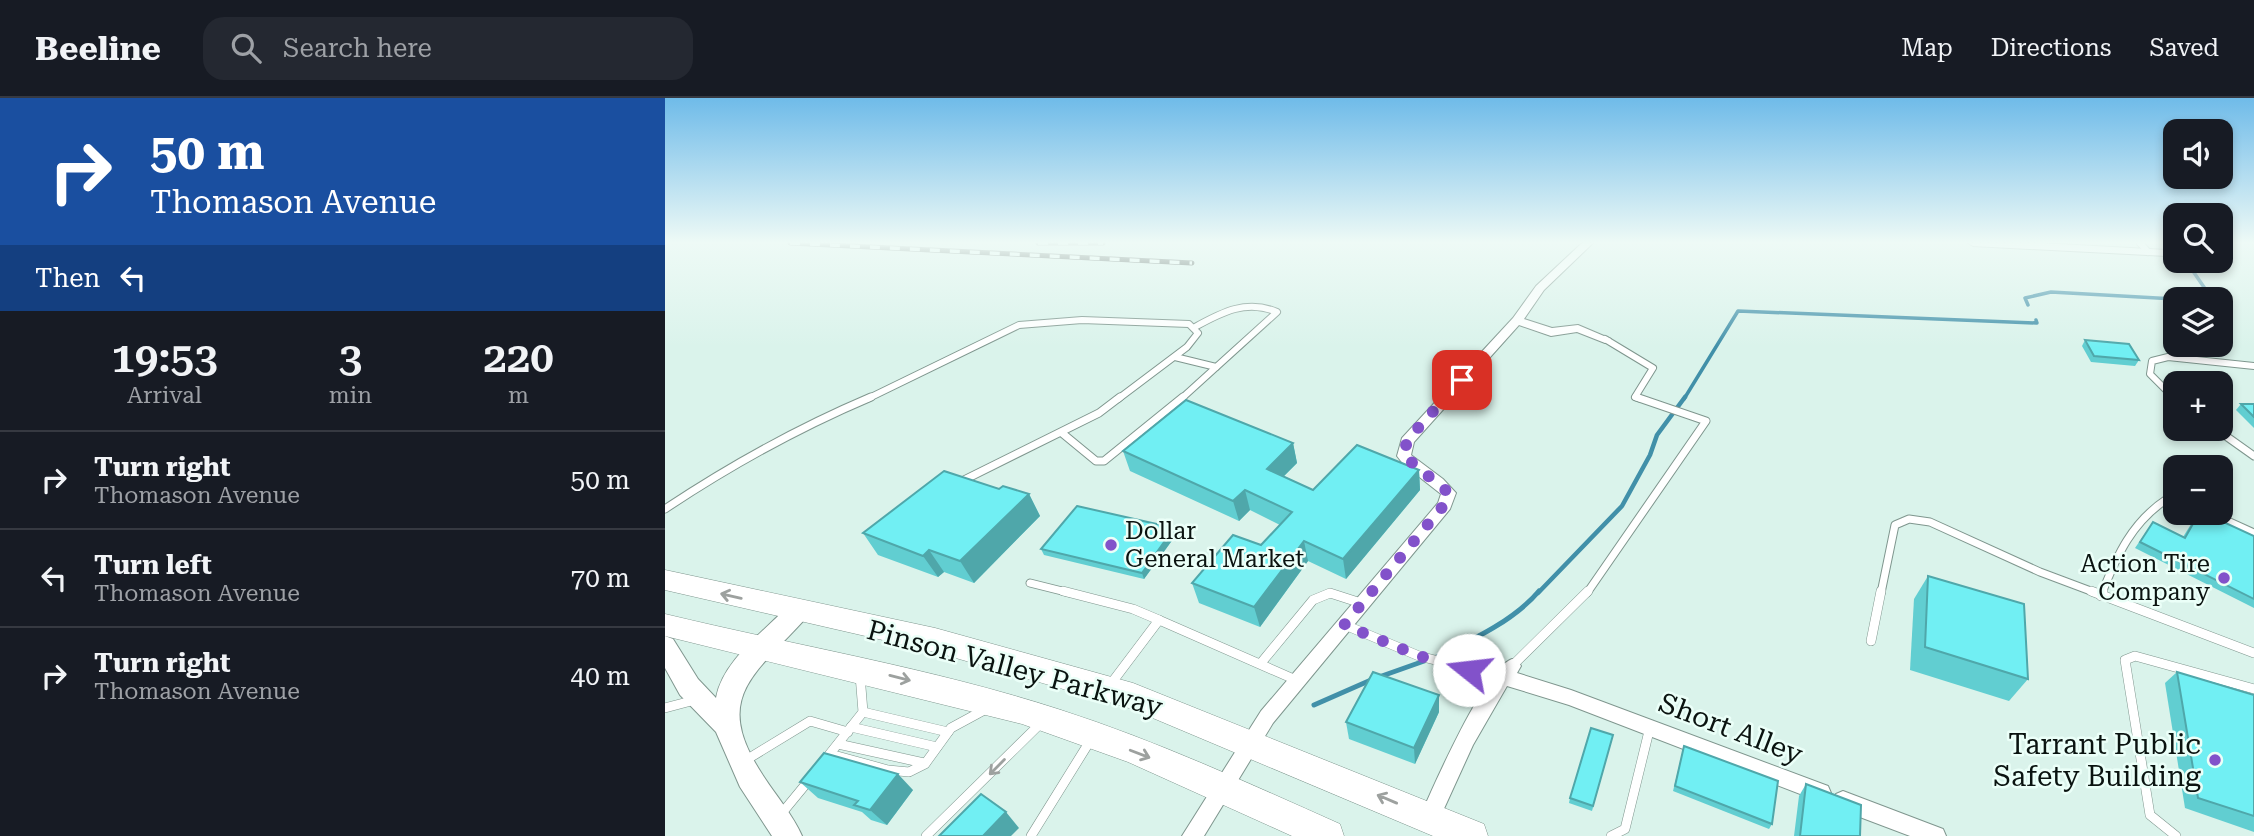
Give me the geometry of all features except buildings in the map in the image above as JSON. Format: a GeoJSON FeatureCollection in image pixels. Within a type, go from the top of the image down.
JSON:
{"type":"FeatureCollection","features":[{"type":"Feature","properties":{"kind":"main road","name":"Pinson Valley Parkway"},"geometry":{"type":"LineString","coordinates":[[665,580],[797,612],[935,640],[1107,688],[1251,742],[1472,836]]}},
{"type":"Feature","properties":{"kind":"main road","name":"Pinson Valley Parkway"},"geometry":{"type":"LineString","coordinates":[[665,625],[761,651],[859,669],[1045,718],[1222,786],[1328,836]]}},
{"type":"Feature","properties":{"kind":"street"},"geometry":{"type":"LineString","coordinates":[[1192,836],[1251,742],[1444,505],[1449,493],[1404,456],[1407,440],[1517,320],[1540,288],[1551,277]]}},
{"type":"Feature","properties":{"kind":"street"},"geometry":{"type":"LineString","coordinates":[[1517,320],[1551,332],[1578,328],[1605,339]]}},
{"type":"Feature","properties":{"kind":"street"},"geometry":{"type":"LineString","coordinates":[[725,724],[726,699],[740,672],[797,612]]}},
{"type":"Feature","properties":{"kind":"street"},"geometry":{"type":"LineString","coordinates":[[665,646],[699,698],[725,724],[742,762],[783,828]]}},
{"type":"Feature","properties":{"kind":"street"},"geometry":{"type":"LineString","coordinates":[[1430,817],[1456,756],[1492,691],[1508,672]]}},
{"type":"Feature","properties":{"kind":"street","name":"Short Alley"},"geometry":{"type":"LineString","coordinates":[[1508,672],[1937,836]]}},
{"type":"Feature","properties":{"kind":"lane"},"geometry":{"type":"LineString","coordinates":[[1062,433],[1096,461],[1104,461],[1119,452],[1277,312],[1267,306],[1238,306],[1195,327]]}},
{"type":"Feature","properties":{"kind":"lane"},"geometry":{"type":"LineString","coordinates":[[665,509],[723,470],[806,425],[893,388],[1019,325],[1038,321],[1115,321],[1189,324],[1195,327],[1198,334],[1175,357],[1099,414],[956,485]]}},
{"type":"Feature","properties":{"kind":"lane"},"geometry":{"type":"LineString","coordinates":[[1344,625],[1419,656],[1508,672],[1586,594],[1706,422],[1635,397],[1653,368],[1605,339]]}},
{"type":"Feature","properties":{"kind":"lane"},"geometry":{"type":"LineString","coordinates":[[1175,357],[1216,367]]}},
{"type":"Feature","properties":{"kind":"lane"},"geometry":{"type":"LineString","coordinates":[[2163,387],[2150,374],[2152,361],[2168,357],[2254,366]]}},
{"type":"Feature","properties":{"kind":"lane"},"geometry":{"type":"LineString","coordinates":[[2233,441],[2254,456]]}},
{"type":"Feature","properties":{"kind":"lane"},"geometry":{"type":"LineString","coordinates":[[2101,596],[2121,547],[2150,509],[2163,501]]}},
{"type":"Feature","properties":{"kind":"lane"},"geometry":{"type":"LineString","coordinates":[[1871,641],[1895,525],[1909,519],[1930,522],[2039,572],[2254,653]]}},
{"type":"Feature","properties":{"kind":"lane"},"geometry":{"type":"LineString","coordinates":[[2233,523],[2254,533]]}},
{"type":"Feature","properties":{"kind":"lane"},"geometry":{"type":"LineString","coordinates":[[1030,583],[1133,609],[1298,681]]}},
{"type":"Feature","properties":{"kind":"lane"},"geometry":{"type":"LineString","coordinates":[[1261,663],[1313,600],[1330,593],[1362,603]]}},
{"type":"Feature","properties":{"kind":"lane"},"geometry":{"type":"LineString","coordinates":[[1107,688],[1159,620]]}},
{"type":"Feature","properties":{"kind":"lane"},"geometry":{"type":"LineString","coordinates":[[2176,836],[2150,815],[2125,660],[2135,656],[2254,690]]}},
{"type":"Feature","properties":{"kind":"lane"},"geometry":{"type":"LineString","coordinates":[[783,828],[830,754],[863,712],[859,669]]}},
{"type":"Feature","properties":{"kind":"lane"},"geometry":{"type":"LineString","coordinates":[[665,708],[699,698]]}},
{"type":"Feature","properties":{"kind":"lane"},"geometry":{"type":"LineString","coordinates":[[830,754],[888,771],[909,772],[925,764],[948,732],[996,704]]}},
{"type":"Feature","properties":{"kind":"lane"},"geometry":{"type":"LineString","coordinates":[[863,712],[948,732]]}},
{"type":"Feature","properties":{"kind":"lane"},"geometry":{"type":"LineString","coordinates":[[926,836],[1045,718]]}},
{"type":"Feature","properties":{"kind":"lane"},"geometry":{"type":"LineString","coordinates":[[742,762],[810,721],[937,747]]}},
{"type":"Feature","properties":{"kind":"lane"},"geometry":{"type":"LineString","coordinates":[[1611,836],[1625,829],[1650,727]]}},
{"type":"Feature","properties":{"kind":"lane"},"geometry":{"type":"LineString","coordinates":[[1031,836],[1094,735]]}},
{"type":"Feature","properties":{"kind":"lane"},"geometry":{"type":"LineString","coordinates":[[838,744],[925,764]]}},
{"type":"Feature","properties":{"kind":"waterway"},"geometry":{"type":"LineString","coordinates":[[2197,277],[2204,287]]}},
{"type":"Feature","properties":{"kind":"waterway"},"geometry":{"type":"LineString","coordinates":[[2028,305],[2025,298],[2051,292],[2163,298]]}},
{"type":"Feature","properties":{"kind":"waterway"},"geometry":{"type":"LineString","coordinates":[[1684,399],[1738,311],[2037,323],[2036,320]]}},
{"type":"Feature","properties":{"kind":"waterway"},"geometry":{"type":"LineString","coordinates":[[1538,593],[1622,506],[1650,455],[1657,435],[1685,397]]}},
{"type":"Feature","properties":{"kind":"waterway"},"geometry":{"type":"LineString","coordinates":[[1435,658],[1504,621],[1539,591]]}},
{"type":"Feature","properties":{"kind":"waterway"},"geometry":{"type":"LineString","coordinates":[[1379,677],[1427,660]]}},
{"type":"Feature","properties":{"kind":"waterway"},"geometry":{"type":"LineString","coordinates":[[1314,705],[1371,680]]}},
{"type":"Feature","properties":{"kind":"place","name":"Dollar General Market"},"geometry":{"type":"Point","coordinates":[1111,545]}},
{"type":"Feature","properties":{"kind":"place","name":"Action Tire Company"},"geometry":{"type":"Point","coordinates":[2224,578]}},
{"type":"Feature","properties":{"kind":"place","name":"Tarrant Public Safety Building"},"geometry":{"type":"Point","coordinates":[2215,760]}},
{"type":"Feature","properties":{"kind":"route"},"geometry":{"type":"LineString","coordinates":[[1462,380],[1407,440],[1404,456],[1411,464],[1440,482],[1449,493],[1444,505],[1344,625],[1419,656],[1469,670]]}}]}
